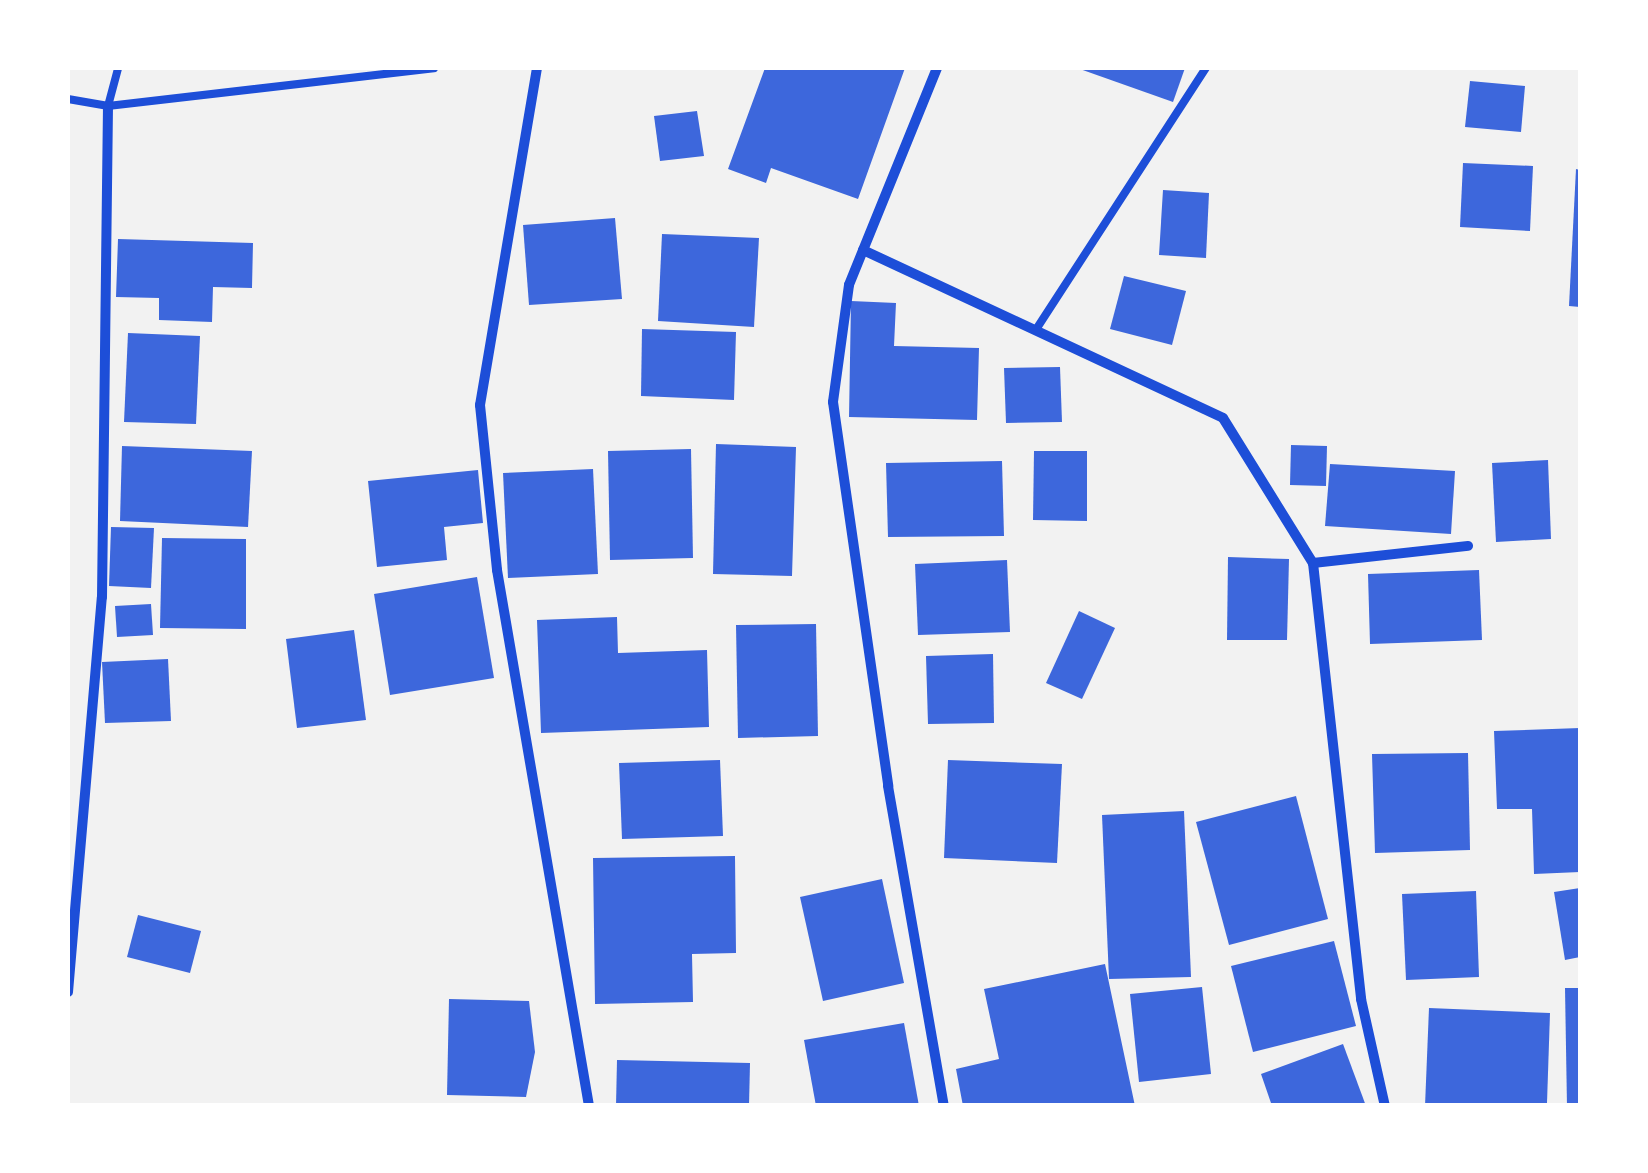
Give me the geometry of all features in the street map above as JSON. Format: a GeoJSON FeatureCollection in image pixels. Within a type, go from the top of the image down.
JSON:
{"type":"FeatureCollection","features":[{"type":"Feature","properties":{"kind":"street"},"geometry":{"type":"LineString","coordinates":[[537,68],[480,405],[497,570],[590,1106]]}},
{"type":"Feature","properties":{"kind":"street"},"geometry":{"type":"LineString","coordinates":[[937,68],[848,285],[833,402],[888,786],[944,1106]]}},
{"type":"Feature","properties":{"kind":"street"},"geometry":{"type":"LineString","coordinates":[[68,992],[102,597],[108,106]]}},
{"type":"Feature","properties":{"kind":"street"},"geometry":{"type":"LineString","coordinates":[[863,250],[1223,418],[1313,563],[1362,999],[1385,1106]]}},
{"type":"Feature","properties":{"kind":"street"},"geometry":{"type":"LineString","coordinates":[[1313,563],[1468,546]]}},
{"type":"Feature","properties":{"kind":"lane"},"geometry":{"type":"LineString","coordinates":[[108,106],[118,68]]}},
{"type":"Feature","properties":{"kind":"lane"},"geometry":{"type":"LineString","coordinates":[[68,99],[108,106],[434,68]]}},
{"type":"Feature","properties":{"kind":"lane"},"geometry":{"type":"LineString","coordinates":[[1036,328],[1206,68]]}},
{"type":"Feature","properties":{"kind":"building"},"geometry":{"type":"Polygon","coordinates":[[[765,68],[905,68],[858,199],[771,168],[766,183],[728,169],[765,68]]]}},
{"type":"Feature","properties":{"kind":"building"},"geometry":{"type":"Polygon","coordinates":[[[1077,68],[1185,68],[1173,102],[1077,68]]]}},
{"type":"Feature","properties":{"kind":"building"},"geometry":{"type":"Polygon","coordinates":[[[1470,81],[1525,86],[1521,132],[1465,127],[1470,81]]]}},
{"type":"Feature","properties":{"kind":"building"},"geometry":{"type":"Polygon","coordinates":[[[697,111],[704,156],[660,161],[654,116],[697,111]]]}},
{"type":"Feature","properties":{"kind":"building"},"geometry":{"type":"Polygon","coordinates":[[[1463,163],[1533,166],[1530,231],[1460,227],[1463,163]]]}},
{"type":"Feature","properties":{"kind":"building"},"geometry":{"type":"Polygon","coordinates":[[[1576,169],[1580,170],[1580,307],[1569,306],[1576,169]]]}},
{"type":"Feature","properties":{"kind":"building"},"geometry":{"type":"Polygon","coordinates":[[[1163,190],[1209,193],[1206,258],[1159,255],[1163,190]]]}},
{"type":"Feature","properties":{"kind":"building"},"geometry":{"type":"Polygon","coordinates":[[[615,218],[622,299],[529,305],[523,225],[615,218]]]}},
{"type":"Feature","properties":{"kind":"building"},"geometry":{"type":"Polygon","coordinates":[[[662,234],[759,238],[754,327],[658,321],[662,234]]]}},
{"type":"Feature","properties":{"kind":"building"},"geometry":{"type":"Polygon","coordinates":[[[118,239],[253,243],[252,288],[213,287],[212,322],[159,320],[159,298],[116,297],[118,239]]]}},
{"type":"Feature","properties":{"kind":"building"},"geometry":{"type":"Polygon","coordinates":[[[1124,276],[1186,291],[1172,345],[1110,329],[1124,276]]]}},
{"type":"Feature","properties":{"kind":"building"},"geometry":{"type":"Polygon","coordinates":[[[851,301],[896,303],[894,346],[979,348],[977,420],[849,417],[851,301]]]}},
{"type":"Feature","properties":{"kind":"building"},"geometry":{"type":"Polygon","coordinates":[[[642,329],[736,332],[734,400],[641,396],[642,329]]]}},
{"type":"Feature","properties":{"kind":"building"},"geometry":{"type":"Polygon","coordinates":[[[128,333],[200,336],[196,424],[124,422],[128,333]]]}},
{"type":"Feature","properties":{"kind":"building"},"geometry":{"type":"Polygon","coordinates":[[[1060,367],[1062,422],[1006,423],[1004,368],[1060,367]]]}},
{"type":"Feature","properties":{"kind":"building"},"geometry":{"type":"Polygon","coordinates":[[[716,444],[796,447],[792,576],[713,574],[716,444]]]}},
{"type":"Feature","properties":{"kind":"building"},"geometry":{"type":"Polygon","coordinates":[[[1291,445],[1327,446],[1326,486],[1290,485],[1291,445]]]}},
{"type":"Feature","properties":{"kind":"building"},"geometry":{"type":"Polygon","coordinates":[[[122,446],[252,451],[248,527],[120,521],[122,446]]]}},
{"type":"Feature","properties":{"kind":"building"},"geometry":{"type":"Polygon","coordinates":[[[691,449],[693,558],[610,560],[608,451],[691,449]]]}},
{"type":"Feature","properties":{"kind":"building"},"geometry":{"type":"Polygon","coordinates":[[[1034,451],[1087,451],[1087,521],[1033,520],[1034,451]]]}},
{"type":"Feature","properties":{"kind":"building"},"geometry":{"type":"Polygon","coordinates":[[[1548,460],[1551,539],[1496,542],[1492,463],[1548,460]]]}},
{"type":"Feature","properties":{"kind":"building"},"geometry":{"type":"Polygon","coordinates":[[[1002,461],[1004,536],[888,537],[886,463],[1002,461]]]}},
{"type":"Feature","properties":{"kind":"building"},"geometry":{"type":"Polygon","coordinates":[[[1330,464],[1455,471],[1451,534],[1325,526],[1330,464]]]}},
{"type":"Feature","properties":{"kind":"building"},"geometry":{"type":"Polygon","coordinates":[[[593,469],[598,574],[508,578],[503,473],[593,469]]]}},
{"type":"Feature","properties":{"kind":"building"},"geometry":{"type":"Polygon","coordinates":[[[478,470],[483,523],[444,527],[447,560],[377,567],[368,481],[478,470]]]}},
{"type":"Feature","properties":{"kind":"building"},"geometry":{"type":"Polygon","coordinates":[[[111,527],[154,528],[151,588],[109,586],[111,527]]]}},
{"type":"Feature","properties":{"kind":"building"},"geometry":{"type":"Polygon","coordinates":[[[162,538],[246,539],[246,629],[160,628],[162,538]]]}},
{"type":"Feature","properties":{"kind":"building"},"geometry":{"type":"Polygon","coordinates":[[[1228,557],[1289,559],[1287,640],[1227,640],[1228,557]]]}},
{"type":"Feature","properties":{"kind":"building"},"geometry":{"type":"Polygon","coordinates":[[[1007,560],[1010,632],[918,635],[915,564],[1007,560]]]}},
{"type":"Feature","properties":{"kind":"building"},"geometry":{"type":"Polygon","coordinates":[[[1479,570],[1482,640],[1370,644],[1368,574],[1479,570]]]}},
{"type":"Feature","properties":{"kind":"building"},"geometry":{"type":"Polygon","coordinates":[[[477,577],[494,678],[390,695],[374,594],[477,577]]]}},
{"type":"Feature","properties":{"kind":"building"},"geometry":{"type":"Polygon","coordinates":[[[151,604],[153,635],[117,637],[115,606],[151,604]]]}},
{"type":"Feature","properties":{"kind":"building"},"geometry":{"type":"Polygon","coordinates":[[[1079,611],[1115,628],[1082,699],[1046,683],[1079,611]]]}},
{"type":"Feature","properties":{"kind":"building"},"geometry":{"type":"Polygon","coordinates":[[[617,617],[618,653],[707,650],[709,727],[541,733],[537,620],[617,617]]]}},
{"type":"Feature","properties":{"kind":"building"},"geometry":{"type":"Polygon","coordinates":[[[816,624],[818,736],[738,738],[736,625],[816,624]]]}},
{"type":"Feature","properties":{"kind":"building"},"geometry":{"type":"Polygon","coordinates":[[[354,630],[366,720],[297,728],[286,639],[354,630]]]}},
{"type":"Feature","properties":{"kind":"building"},"geometry":{"type":"Polygon","coordinates":[[[993,654],[994,723],[928,724],[926,656],[993,654]]]}},
{"type":"Feature","properties":{"kind":"building"},"geometry":{"type":"Polygon","coordinates":[[[168,659],[171,721],[105,723],[102,662],[168,659]]]}},
{"type":"Feature","properties":{"kind":"building"},"geometry":{"type":"Polygon","coordinates":[[[1580,728],[1580,872],[1534,874],[1532,809],[1497,809],[1494,731],[1580,728]]]}},
{"type":"Feature","properties":{"kind":"building"},"geometry":{"type":"Polygon","coordinates":[[[1468,753],[1470,850],[1375,853],[1372,754],[1468,753]]]}},
{"type":"Feature","properties":{"kind":"building"},"geometry":{"type":"Polygon","coordinates":[[[720,760],[723,836],[622,839],[619,763],[720,760]]]}},
{"type":"Feature","properties":{"kind":"building"},"geometry":{"type":"Polygon","coordinates":[[[948,760],[1062,764],[1057,863],[944,858],[948,760]]]}},
{"type":"Feature","properties":{"kind":"building"},"geometry":{"type":"Polygon","coordinates":[[[1296,796],[1328,919],[1229,945],[1196,822],[1296,796]]]}},
{"type":"Feature","properties":{"kind":"building"},"geometry":{"type":"Polygon","coordinates":[[[1184,811],[1191,977],[1109,979],[1102,815],[1184,811]]]}},
{"type":"Feature","properties":{"kind":"building"},"geometry":{"type":"Polygon","coordinates":[[[735,856],[736,953],[692,954],[693,1002],[595,1004],[593,858],[735,856]]]}},
{"type":"Feature","properties":{"kind":"building"},"geometry":{"type":"Polygon","coordinates":[[[882,879],[904,983],[823,1001],[800,897],[882,879]]]}},
{"type":"Feature","properties":{"kind":"building"},"geometry":{"type":"Polygon","coordinates":[[[1580,888],[1580,957],[1565,960],[1554,892],[1580,888]]]}},
{"type":"Feature","properties":{"kind":"building"},"geometry":{"type":"Polygon","coordinates":[[[1476,891],[1479,977],[1406,980],[1402,894],[1476,891]]]}},
{"type":"Feature","properties":{"kind":"building"},"geometry":{"type":"Polygon","coordinates":[[[138,915],[201,931],[190,973],[127,957],[138,915]]]}},
{"type":"Feature","properties":{"kind":"building"},"geometry":{"type":"Polygon","coordinates":[[[1334,941],[1356,1026],[1253,1052],[1231,966],[1334,941]]]}},
{"type":"Feature","properties":{"kind":"building"},"geometry":{"type":"Polygon","coordinates":[[[1105,964],[1135,1106],[963,1106],[956,1069],[999,1059],[984,989],[1105,964]]]}},
{"type":"Feature","properties":{"kind":"building"},"geometry":{"type":"Polygon","coordinates":[[[1202,987],[1211,1074],[1139,1082],[1130,994],[1202,987]]]}},
{"type":"Feature","properties":{"kind":"building"},"geometry":{"type":"Polygon","coordinates":[[[1565,988],[1580,988],[1580,1106],[1567,1106],[1565,988]]]}},
{"type":"Feature","properties":{"kind":"building"},"geometry":{"type":"Polygon","coordinates":[[[449,999],[529,1001],[535,1052],[526,1097],[447,1095],[449,999]]]}},
{"type":"Feature","properties":{"kind":"building"},"geometry":{"type":"Polygon","coordinates":[[[1429,1008],[1550,1013],[1547,1103],[1425,1106],[1429,1008]]]}},
{"type":"Feature","properties":{"kind":"building"},"geometry":{"type":"Polygon","coordinates":[[[904,1023],[919,1106],[816,1106],[804,1040],[904,1023]]]}},
{"type":"Feature","properties":{"kind":"building"},"geometry":{"type":"Polygon","coordinates":[[[1343,1044],[1366,1106],[1272,1106],[1261,1074],[1343,1044]]]}},
{"type":"Feature","properties":{"kind":"building"},"geometry":{"type":"Polygon","coordinates":[[[617,1060],[750,1063],[749,1106],[616,1106],[617,1060]]]}}]}
